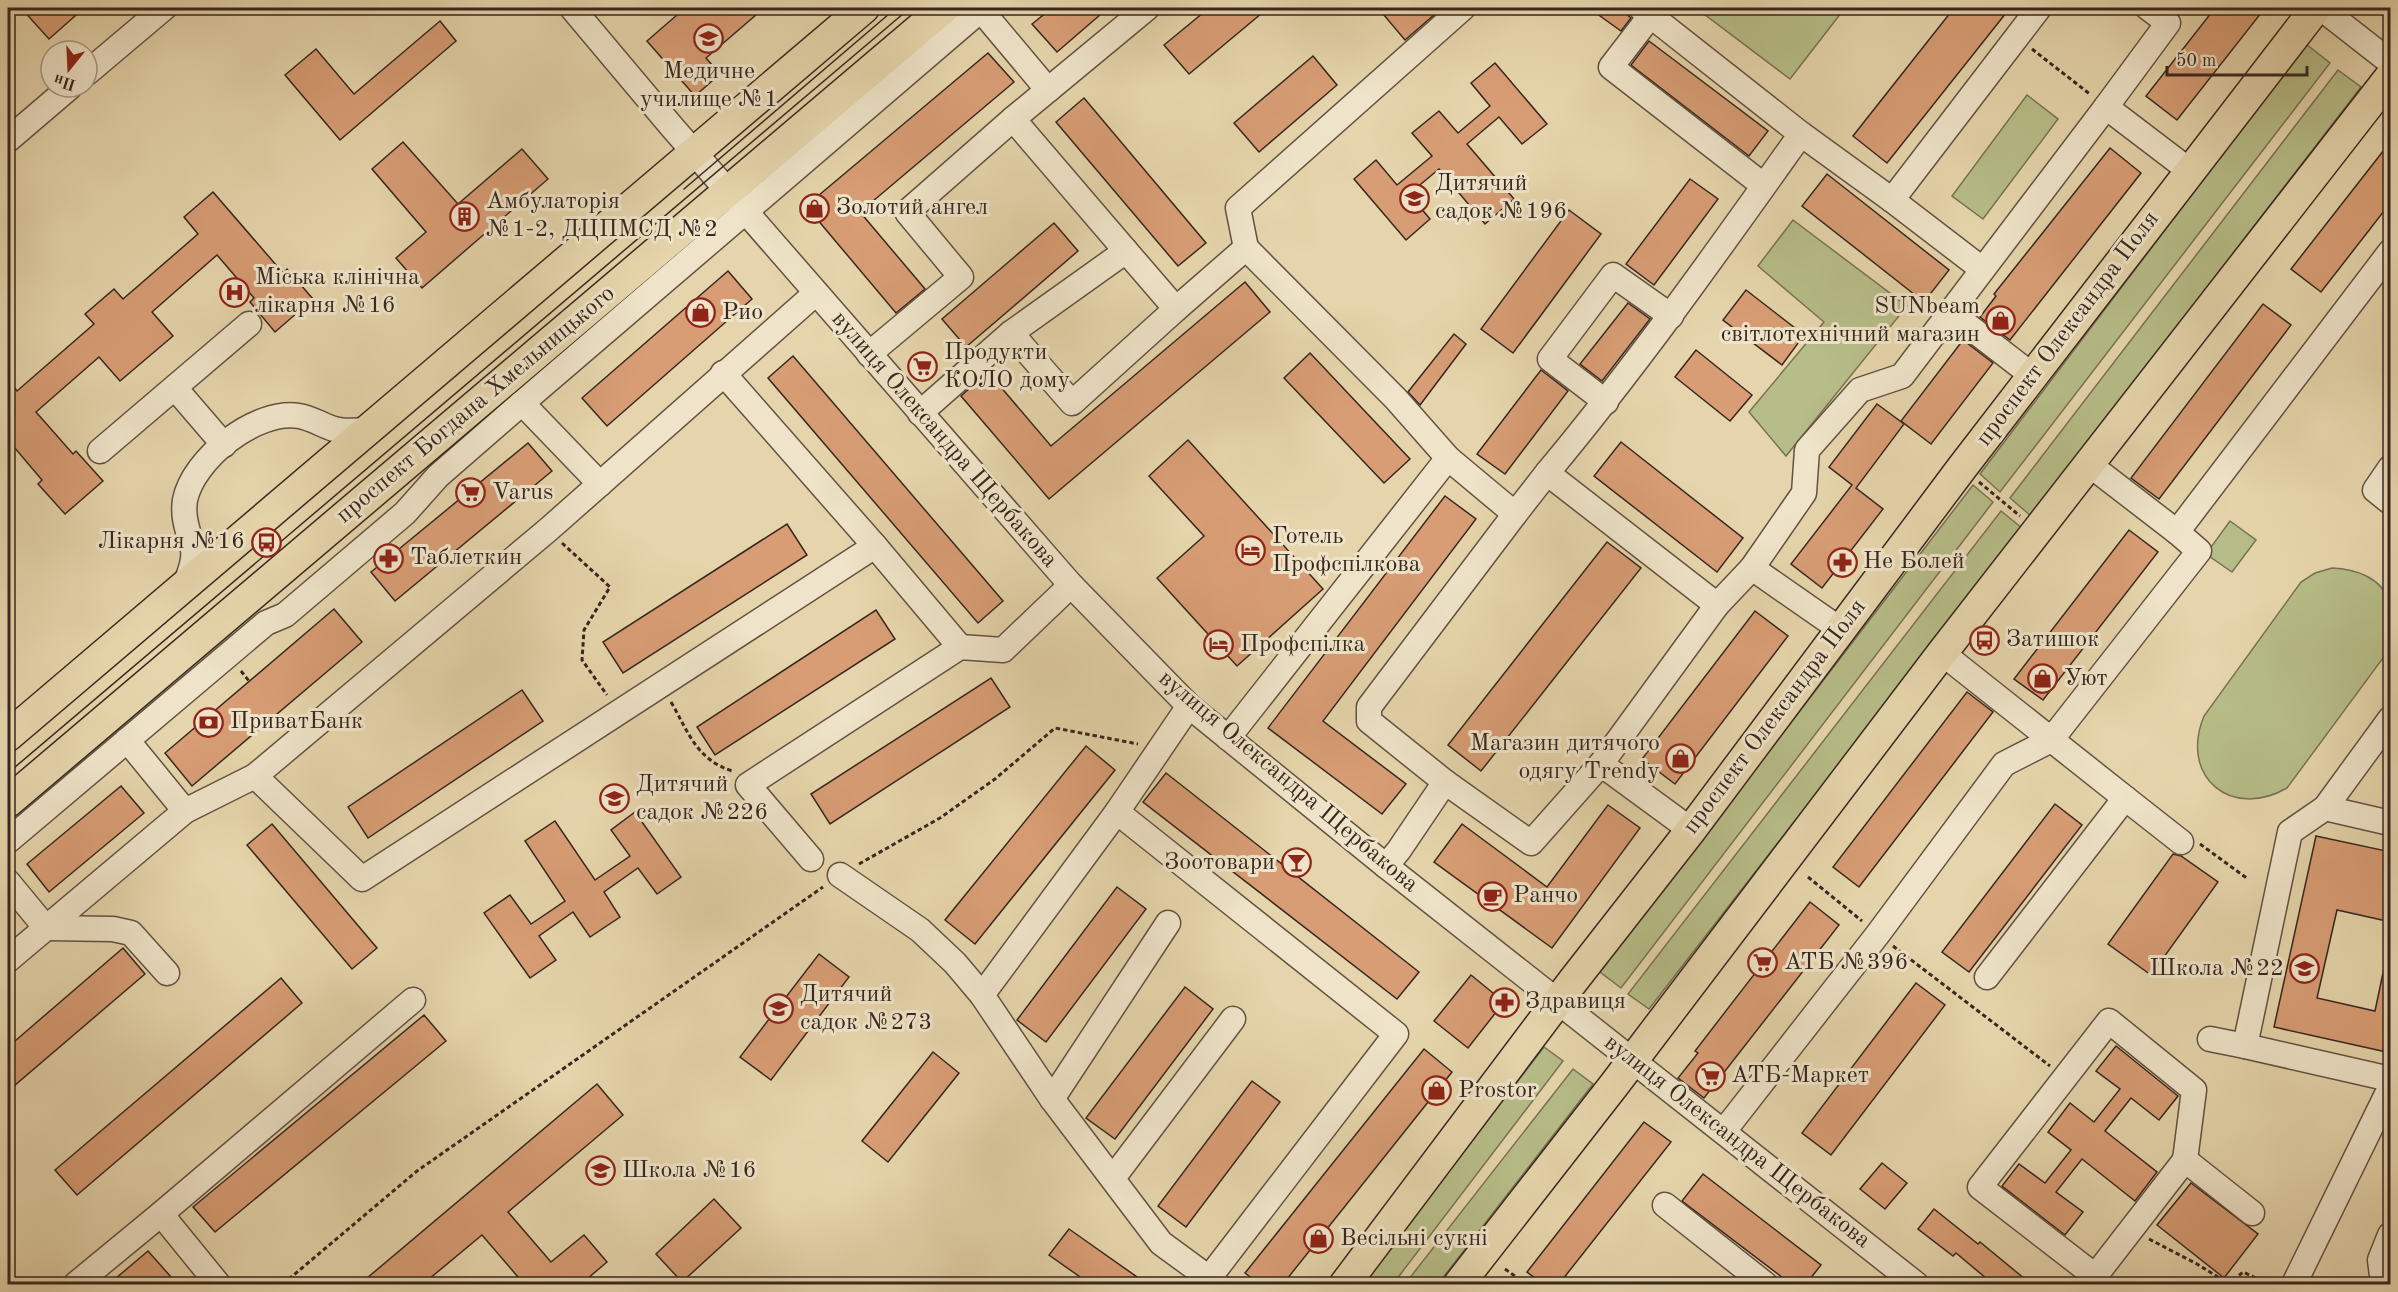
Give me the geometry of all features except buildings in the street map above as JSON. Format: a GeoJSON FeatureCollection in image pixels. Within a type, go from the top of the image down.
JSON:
{"type":"FeatureCollection","features":[{"type":"Feature","properties":{"kind":"main road","name":"проспект Богдана Хмельницького"},"geometry":{"type":"LineString","coordinates":[[8,736],[864,8]]}},
{"type":"Feature","properties":{"kind":"main road","name":"проспект Богдана Хмельницького"},"geometry":{"type":"LineString","coordinates":[[8,802],[737,200],[944,8]]}},
{"type":"Feature","properties":{"kind":"main road","name":"проспект Олександра Поля"},"geometry":{"type":"LineString","coordinates":[[1345,1284],[2033,376],[2316,8]]}},
{"type":"Feature","properties":{"kind":"main road"},"geometry":{"type":"LineString","coordinates":[[1459,1284],[1634,1059],[1942,653],[2091,465],[2391,77]]}},
{"type":"Feature","properties":{"kind":"street"},"geometry":{"type":"LineString","coordinates":[[99,63],[164,8]]}},
{"type":"Feature","properties":{"kind":"street","name":"вулиця Олександра Щербакова"},"geometry":{"type":"LineString","coordinates":[[572,8],[816,293],[1071,585],[1189,706],[1386,866],[1634,1059],[1916,1284]]}},
{"type":"Feature","properties":{"kind":"street"},"geometry":{"type":"LineString","coordinates":[[869,354],[961,277],[907,212],[1013,119],[1147,8]]}},
{"type":"Feature","properties":{"kind":"street"},"geometry":{"type":"LineString","coordinates":[[1463,8],[1238,208],[1246,248],[1396,399],[1448,458],[1515,514]]}},
{"type":"Feature","properties":{"kind":"street"},"geometry":{"type":"LineString","coordinates":[[1892,200],[2039,8]]}},
{"type":"Feature","properties":{"kind":"street"},"geometry":{"type":"LineString","coordinates":[[1801,134],[1671,316],[1606,402],[1515,514],[1369,707],[1369,721],[1445,782],[1531,843],[1601,764],[1717,605],[1752,568],[1804,493],[1807,450],[1860,390],[1902,375],[2106,107],[2168,23],[2148,8]]}},
{"type":"Feature","properties":{"kind":"street"},"geometry":{"type":"LineString","coordinates":[[2321,8],[2391,62]]}},
{"type":"Feature","properties":{"kind":"street"},"geometry":{"type":"LineString","coordinates":[[8,841],[266,623],[285,615],[405,513],[438,477],[522,404],[737,200],[982,9],[1048,90]]}},
{"type":"Feature","properties":{"kind":"street"},"geometry":{"type":"LineString","coordinates":[[1759,182],[1611,67],[1646,11],[1801,134],[1982,269]]}},
{"type":"Feature","properties":{"kind":"street"},"geometry":{"type":"LineString","coordinates":[[8,140],[56,99]]}},
{"type":"Feature","properties":{"kind":"street"},"geometry":{"type":"LineString","coordinates":[[2106,107],[2190,171]]}},
{"type":"Feature","properties":{"kind":"street"},"geometry":{"type":"LineString","coordinates":[[1013,119],[1176,309]]}},
{"type":"Feature","properties":{"kind":"street"},"geometry":{"type":"LineString","coordinates":[[1011,333],[1072,403],[1246,248]]}},
{"type":"Feature","properties":{"kind":"street"},"geometry":{"type":"LineString","coordinates":[[920,413],[1011,333],[1126,251]]}},
{"type":"Feature","properties":{"kind":"street"},"geometry":{"type":"LineString","coordinates":[[2177,532],[2391,252]]}},
{"type":"Feature","properties":{"kind":"street"},"geometry":{"type":"LineString","coordinates":[[1606,402],[1550,359],[1613,275],[1671,316]]}},
{"type":"Feature","properties":{"kind":"street"},"geometry":{"type":"LineString","coordinates":[[8,960],[185,811],[255,776],[549,530],[723,373],[816,293]]}},
{"type":"Feature","properties":{"kind":"street"},"geometry":{"type":"LineString","coordinates":[[1950,312],[2033,376]]}},
{"type":"Feature","properties":{"kind":"street"},"geometry":{"type":"LineString","coordinates":[[100,451],[249,324]]}},
{"type":"Feature","properties":{"kind":"street"},"geometry":{"type":"LineString","coordinates":[[723,373],[960,647]]}},
{"type":"Feature","properties":{"kind":"street"},"geometry":{"type":"LineString","coordinates":[[175,388],[224,445]]}},
{"type":"Feature","properties":{"kind":"street"},"geometry":{"type":"LineString","coordinates":[[522,404],[600,484]]}},
{"type":"Feature","properties":{"kind":"street"},"geometry":{"type":"LineString","coordinates":[[185,585],[192,568],[193,551],[183,516],[189,485],[205,462],[224,445],[266,418],[300,416],[336,430],[366,430]]}},
{"type":"Feature","properties":{"kind":"street"},"geometry":{"type":"LineString","coordinates":[[1228,738],[1448,458]]}},
{"type":"Feature","properties":{"kind":"street"},"geometry":{"type":"LineString","coordinates":[[1724,1131],[1878,934],[2004,764],[2051,740],[2199,551],[2091,465]]}},
{"type":"Feature","properties":{"kind":"street"},"geometry":{"type":"LineString","coordinates":[[2391,468],[2375,490],[2391,502]]}},
{"type":"Feature","properties":{"kind":"street"},"geometry":{"type":"LineString","coordinates":[[1547,473],[1717,605]]}},
{"type":"Feature","properties":{"kind":"street"},"geometry":{"type":"LineString","coordinates":[[255,776],[362,879],[875,546]]}},
{"type":"Feature","properties":{"kind":"street"},"geometry":{"type":"LineString","coordinates":[[1752,568],[1841,630]]}},
{"type":"Feature","properties":{"kind":"street"},"geometry":{"type":"LineString","coordinates":[[811,859],[748,785],[960,647],[1003,651],[1071,585]]}},
{"type":"Feature","properties":{"kind":"street"},"geometry":{"type":"LineString","coordinates":[[1942,653],[2181,842]]}},
{"type":"Feature","properties":{"kind":"street"},"geometry":{"type":"LineString","coordinates":[[982,995],[1117,812],[1189,706]]}},
{"type":"Feature","properties":{"kind":"street"},"geometry":{"type":"LineString","coordinates":[[2245,1046],[2290,832],[2325,808],[2391,719]]}},
{"type":"Feature","properties":{"kind":"street"},"geometry":{"type":"LineString","coordinates":[[127,740],[185,811]]}},
{"type":"Feature","properties":{"kind":"street"},"geometry":{"type":"LineString","coordinates":[[1601,764],[1691,830]]}},
{"type":"Feature","properties":{"kind":"street"},"geometry":{"type":"LineString","coordinates":[[1386,866],[1445,782]]}},
{"type":"Feature","properties":{"kind":"street"},"geometry":{"type":"LineString","coordinates":[[1987,977],[2125,798]]}},
{"type":"Feature","properties":{"kind":"street"},"geometry":{"type":"LineString","coordinates":[[2325,808],[2391,823]]}},
{"type":"Feature","properties":{"kind":"street"},"geometry":{"type":"LineString","coordinates":[[840,875],[920,930],[955,963],[982,995],[1052,1099],[1161,1243],[1213,1281],[1396,1034],[1117,812]]}},
{"type":"Feature","properties":{"kind":"street"},"geometry":{"type":"LineString","coordinates":[[8,882],[46,928],[113,929],[131,933],[167,973]]}},
{"type":"Feature","properties":{"kind":"street"},"geometry":{"type":"LineString","coordinates":[[1052,1099],[1168,923]]}},
{"type":"Feature","properties":{"kind":"street"},"geometry":{"type":"LineString","coordinates":[[76,1284],[161,1215],[413,1000]]}},
{"type":"Feature","properties":{"kind":"street"},"geometry":{"type":"LineString","coordinates":[[1113,1178],[1233,1019]]}},
{"type":"Feature","properties":{"kind":"street"},"geometry":{"type":"LineString","coordinates":[[2109,1021],[2194,1090],[2185,1160],[2092,1280],[1980,1187],[2065,1078],[2109,1021]]}},
{"type":"Feature","properties":{"kind":"street"},"geometry":{"type":"LineString","coordinates":[[2210,1040],[2391,1079]]}},
{"type":"Feature","properties":{"kind":"street"},"geometry":{"type":"LineString","coordinates":[[2294,1284],[2391,1088]]}},
{"type":"Feature","properties":{"kind":"street"},"geometry":{"type":"LineString","coordinates":[[2185,1160],[2252,1213]]}},
{"type":"Feature","properties":{"kind":"street"},"geometry":{"type":"LineString","coordinates":[[1665,1205],[1766,1284]]}},
{"type":"Feature","properties":{"kind":"street"},"geometry":{"type":"LineString","coordinates":[[161,1215],[218,1284]]}},
{"type":"Feature","properties":{"kind":"street"},"geometry":{"type":"LineString","coordinates":[[2383,1284],[2380,1260],[2391,1235]]}},
{"type":"Feature","properties":{"kind":"path"},"geometry":{"type":"LineString","coordinates":[[2017,37],[2106,107]]}},
{"type":"Feature","properties":{"kind":"path"},"geometry":{"type":"LineString","coordinates":[[1975,479],[2027,522]]}},
{"type":"Feature","properties":{"kind":"path"},"geometry":{"type":"LineString","coordinates":[[549,530],[610,587],[584,630],[582,660],[619,711]]}},
{"type":"Feature","properties":{"kind":"path"},"geometry":{"type":"LineString","coordinates":[[661,684],[702,755],[717,766],[739,773],[748,785]]}},
{"type":"Feature","properties":{"kind":"path"},"geometry":{"type":"LineString","coordinates":[[283,1284],[417,1171],[840,875],[940,818],[995,779],[1055,728],[1160,749]]}},
{"type":"Feature","properties":{"kind":"path"},"geometry":{"type":"LineString","coordinates":[[1808,877],[2065,1078]]}},
{"type":"Feature","properties":{"kind":"path"},"geometry":{"type":"LineString","coordinates":[[2131,1230],[2197,1264],[2229,1284],[2243,1272],[2268,1284]]}},
{"type":"Feature","properties":{"kind":"path"},"geometry":{"type":"LineString","coordinates":[[1505,1269],[1526,1284]]}},
{"type":"Feature","properties":{"kind":"green space"},"geometry":{"type":"Polygon","coordinates":[[[1696,8],[1845,8],[1790,79],[1696,8]]]}},
{"type":"Feature","properties":{"kind":"green space"},"geometry":{"type":"Polygon","coordinates":[[[2306,44],[2330,63],[2000,492],[1980,474],[2306,44]]]}},
{"type":"Feature","properties":{"kind":"green space"},"geometry":{"type":"Polygon","coordinates":[[[2338,70],[2361,87],[2031,516],[2010,498],[2338,70]]]}},
{"type":"Feature","properties":{"kind":"green space"},"geometry":{"type":"Polygon","coordinates":[[[2027,95],[2058,119],[1983,219],[1952,196],[2027,95]]]}},
{"type":"Feature","properties":{"kind":"green space"},"geometry":{"type":"Polygon","coordinates":[[[1793,220],[1907,306],[1786,456],[1749,412],[1824,322],[1758,266],[1793,220]]]}},
{"type":"Feature","properties":{"kind":"green space"},"geometry":{"type":"Polygon","coordinates":[[[1973,485],[1993,502],[1621,988],[1600,972],[1973,485]]]}},
{"type":"Feature","properties":{"kind":"green space"},"geometry":{"type":"Polygon","coordinates":[[[2001,511],[2022,528],[1649,1009],[1628,994],[2001,511]]]}},
{"type":"Feature","properties":{"kind":"green space"},"geometry":{"type":"Polygon","coordinates":[[[2230,521],[2256,540],[2232,572],[2206,554],[2230,521]]]}},
{"type":"Feature","properties":{"kind":"green space"},"geometry":{"type":"Polygon","coordinates":[[[2332,568],[2350,570],[2366,576],[2386,593],[2391,609],[2386,654],[2287,788],[2266,797],[2247,799],[2230,795],[2215,787],[2205,774],[2199,757],[2198,738],[2204,716],[2301,582],[2315,573],[2332,568]]]}},
{"type":"Feature","properties":{"kind":"green space"},"geometry":{"type":"Polygon","coordinates":[[[1544,1047],[1563,1061],[1393,1284],[1361,1284],[1544,1047]]]}},
{"type":"Feature","properties":{"kind":"green space"},"geometry":{"type":"Polygon","coordinates":[[[1573,1069],[1593,1084],[1438,1284],[1405,1284],[1573,1069]]]}},
{"type":"Feature","properties":{"kind":"tram line"},"geometry":{"type":"LineString","coordinates":[[684,189],[896,8]]}},
{"type":"Feature","properties":{"kind":"tram line"},"geometry":{"type":"LineString","coordinates":[[8,773],[910,8]]}},
{"type":"Feature","properties":{"kind":"place","name":"Медичне училище №1"},"geometry":{"type":"Point","coordinates":[709,39]}},
{"type":"Feature","properties":{"kind":"place","name":"Дитячий садок №196"},"geometry":{"type":"Point","coordinates":[1414,198]}},
{"type":"Feature","properties":{"kind":"place","name":"Золотий ангел"},"geometry":{"type":"Point","coordinates":[815,208]}},
{"type":"Feature","properties":{"kind":"place","name":"Амбулаторія №1-2, ДЦПМСД №2"},"geometry":{"type":"Point","coordinates":[465,216]}},
{"type":"Feature","properties":{"kind":"place","name":"Міська клінічна лікарня №16"},"geometry":{"type":"Point","coordinates":[234,292]}},
{"type":"Feature","properties":{"kind":"place","name":"Рио"},"geometry":{"type":"Point","coordinates":[701,313]}},
{"type":"Feature","properties":{"kind":"place","name":"SUNbeam світлотехнічний магазин"},"geometry":{"type":"Point","coordinates":[2001,321]}},
{"type":"Feature","properties":{"kind":"place","name":"Продукти КОЛО дому"},"geometry":{"type":"Point","coordinates":[923,367]}},
{"type":"Feature","properties":{"kind":"place","name":"Varus"},"geometry":{"type":"Point","coordinates":[471,493]}},
{"type":"Feature","properties":{"kind":"place","name":"Лікарня №16"},"geometry":{"type":"Point","coordinates":[266,542]}},
{"type":"Feature","properties":{"kind":"place","name":"Готель Профспілкова"},"geometry":{"type":"Point","coordinates":[1251,551]}},
{"type":"Feature","properties":{"kind":"place","name":"Таблеткин"},"geometry":{"type":"Point","coordinates":[389,558]}},
{"type":"Feature","properties":{"kind":"place","name":"Не Болей"},"geometry":{"type":"Point","coordinates":[1842,562]}},
{"type":"Feature","properties":{"kind":"place","name":"Затишок"},"geometry":{"type":"Point","coordinates":[1985,640]}},
{"type":"Feature","properties":{"kind":"place","name":"Профспілка"},"geometry":{"type":"Point","coordinates":[1219,645]}},
{"type":"Feature","properties":{"kind":"place","name":"Уют"},"geometry":{"type":"Point","coordinates":[2043,679]}},
{"type":"Feature","properties":{"kind":"place","name":"ПриватБанк"},"geometry":{"type":"Point","coordinates":[209,722]}},
{"type":"Feature","properties":{"kind":"place","name":"Магазин дитячого одягу Trendy"},"geometry":{"type":"Point","coordinates":[1681,758]}},
{"type":"Feature","properties":{"kind":"place","name":"Дитячий садок №226"},"geometry":{"type":"Point","coordinates":[615,799]}},
{"type":"Feature","properties":{"kind":"place","name":"Зоотовари"},"geometry":{"type":"Point","coordinates":[1296,863]}},
{"type":"Feature","properties":{"kind":"place","name":"Ранчо"},"geometry":{"type":"Point","coordinates":[1492,896]}},
{"type":"Feature","properties":{"kind":"place","name":"АТБ №396"},"geometry":{"type":"Point","coordinates":[1763,963]}},
{"type":"Feature","properties":{"kind":"place","name":"Школа №22"},"geometry":{"type":"Point","coordinates":[2305,969]}},
{"type":"Feature","properties":{"kind":"place","name":"Здравиця"},"geometry":{"type":"Point","coordinates":[1504,1002]}},
{"type":"Feature","properties":{"kind":"place","name":"Дитячий садок №273"},"geometry":{"type":"Point","coordinates":[779,1009]}},
{"type":"Feature","properties":{"kind":"place","name":"АТБ-Маркет"},"geometry":{"type":"Point","coordinates":[1710,1076]}},
{"type":"Feature","properties":{"kind":"place","name":"Prostor"},"geometry":{"type":"Point","coordinates":[1437,1091]}},
{"type":"Feature","properties":{"kind":"place","name":"Школа №16"},"geometry":{"type":"Point","coordinates":[601,1171]}},
{"type":"Feature","properties":{"kind":"place","name":"Весільні сукні"},"geometry":{"type":"Point","coordinates":[1319,1239]}}]}
